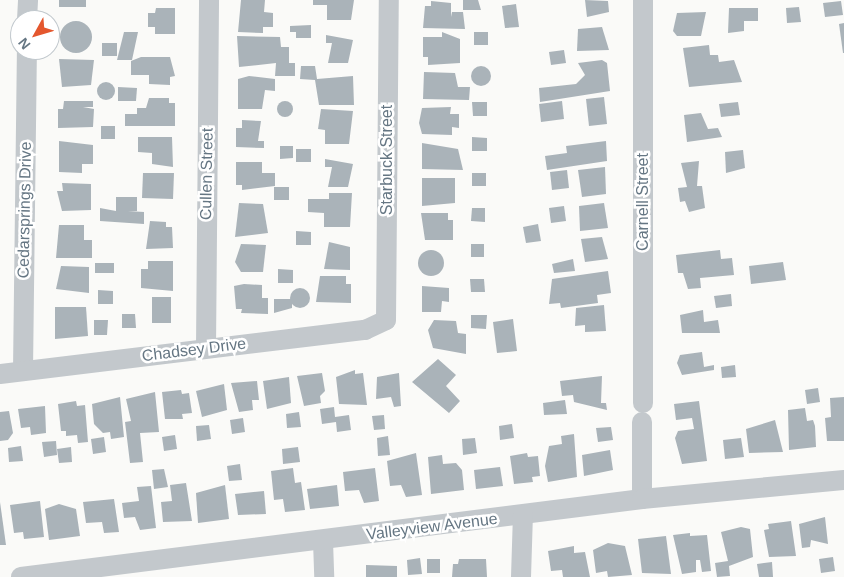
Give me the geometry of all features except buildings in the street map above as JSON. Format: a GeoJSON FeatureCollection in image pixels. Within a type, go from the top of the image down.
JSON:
{"type":"FeatureCollection","features":[{"type":"Feature","properties":{"kind":"street","name":"Cullen Street"},"geometry":{"type":"LineString","coordinates":[[206,348],[209,0]]}},
{"type":"Feature","properties":{"kind":"street","name":"Starbuck Street"},"geometry":{"type":"LineString","coordinates":[[386,320],[388,0]]}},
{"type":"Feature","properties":{"kind":"street","name":"Carnell Street"},"geometry":{"type":"LineString","coordinates":[[642,499],[644,0]]}},
{"type":"Feature","properties":{"kind":"street","name":"Cedarsprings Drive"},"geometry":{"type":"LineString","coordinates":[[23,371],[27,60]]}},
{"type":"Feature","properties":{"kind":"street","name":"Chadsey Drive"},"geometry":{"type":"LineString","coordinates":[[0,374],[365,330],[386,320]]}},
{"type":"Feature","properties":{"kind":"street","name":"Valleyview Avenue"},"geometry":{"type":"LineString","coordinates":[[21,577],[323,541],[642,499],[844,480]]}},
{"type":"Feature","properties":{"kind":"street"},"geometry":{"type":"LineString","coordinates":[[521,577],[523,515]]}},
{"type":"Feature","properties":{"kind":"street"},"geometry":{"type":"LineString","coordinates":[[323,541],[324,577]]}}]}
